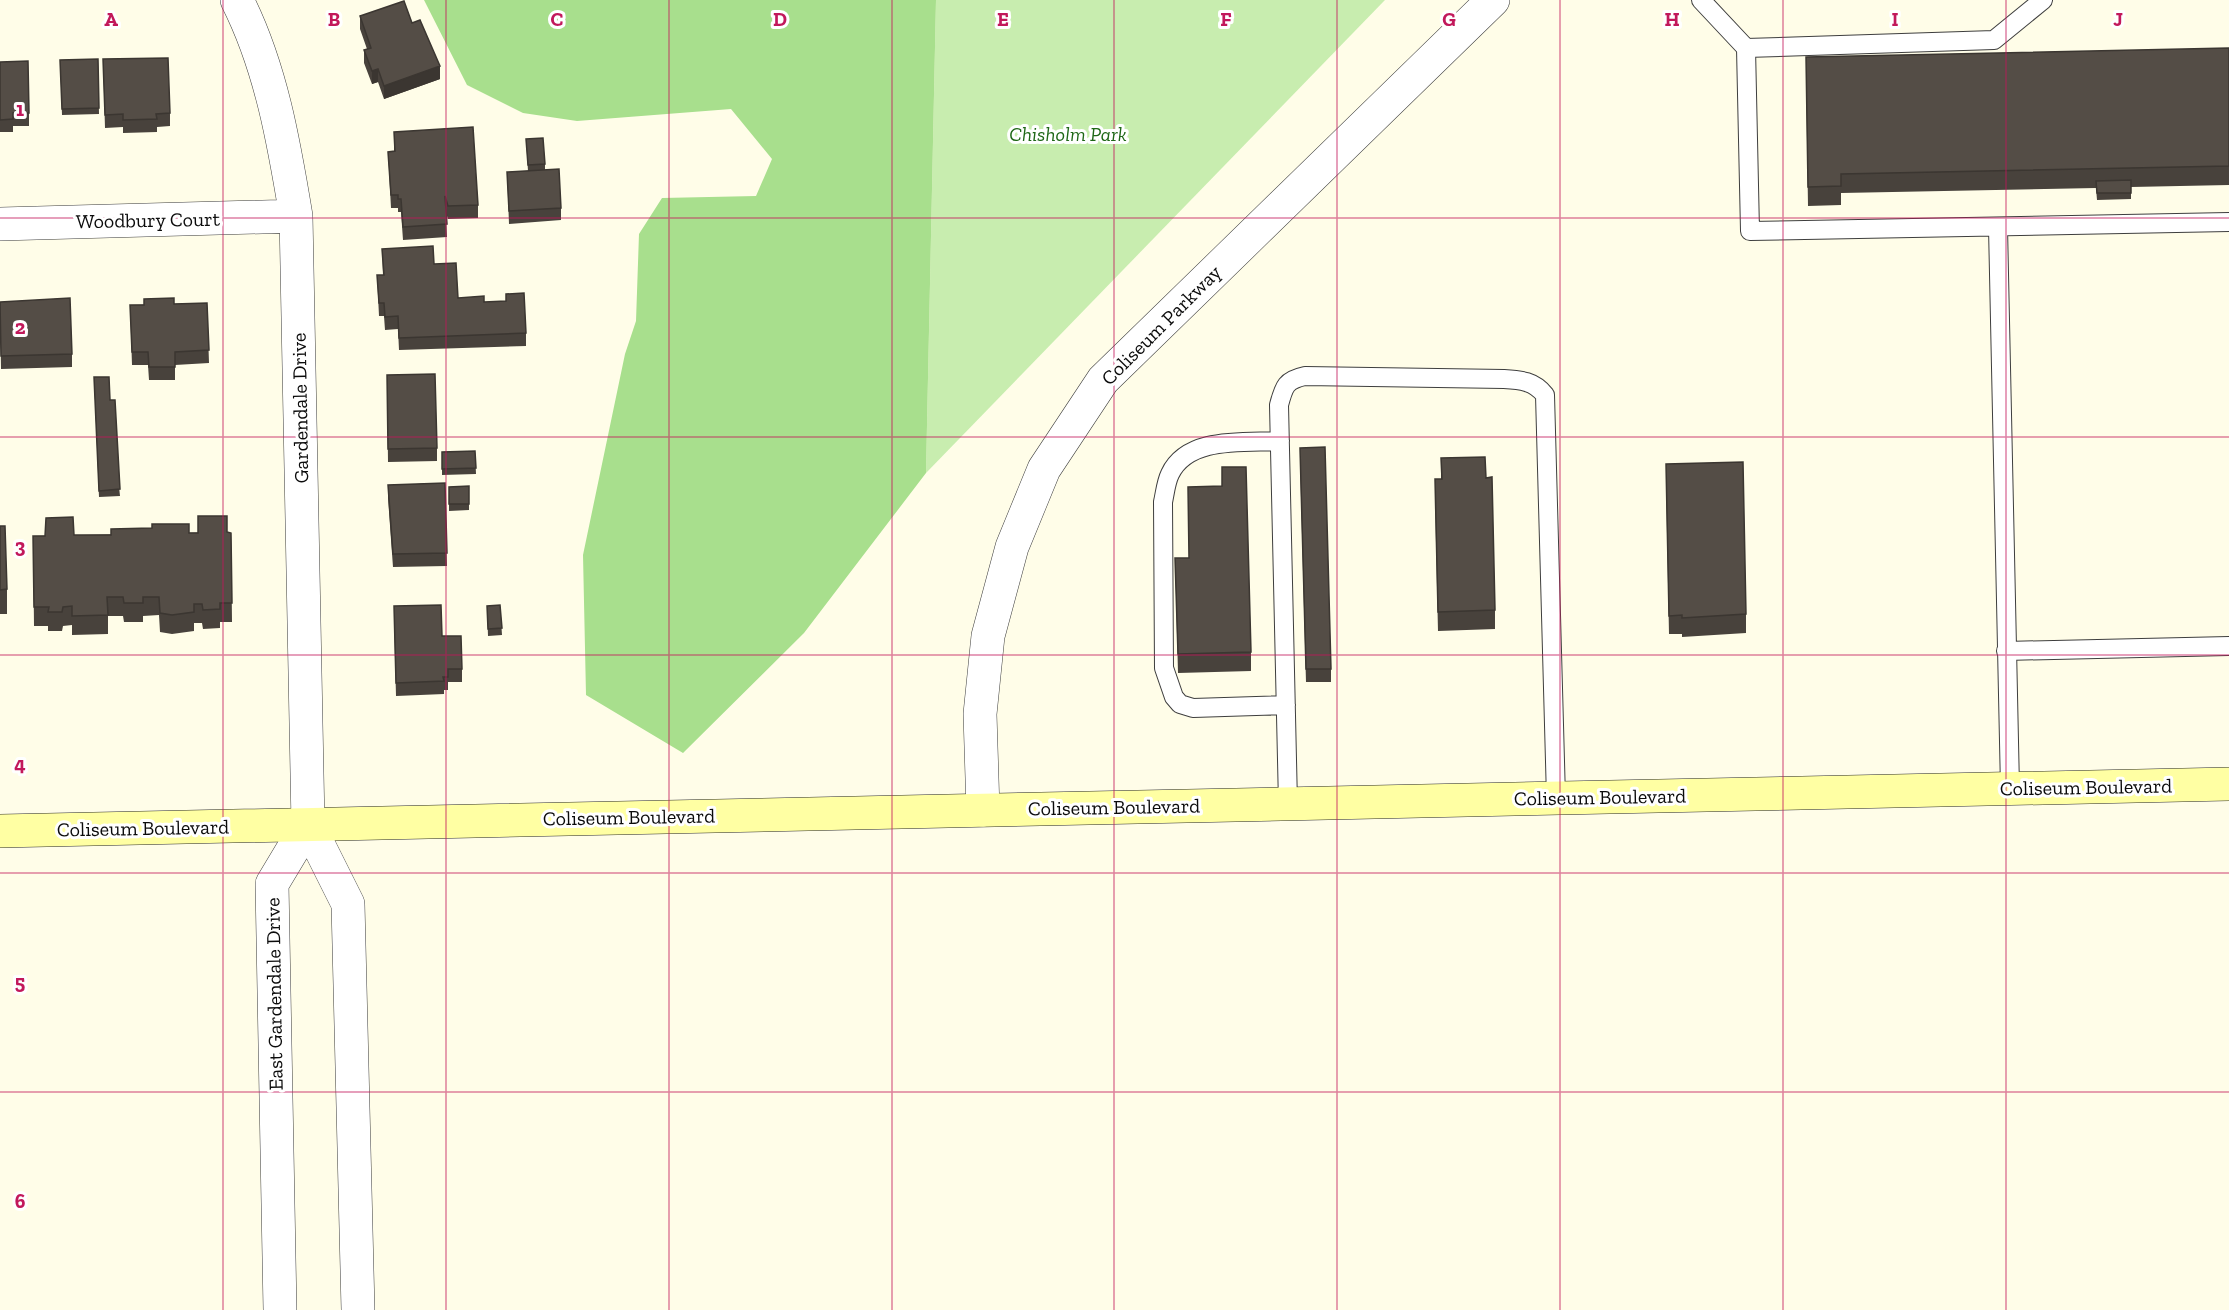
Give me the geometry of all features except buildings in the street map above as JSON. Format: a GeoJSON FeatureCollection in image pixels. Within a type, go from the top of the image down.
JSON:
{"type":"FeatureCollection","features":[{"type":"Feature","properties":{"kind":"main road","name":"Coliseum Boulevard"},"geometry":{"type":"LineString","coordinates":[[0,831],[2229,784]]}},
{"type":"Feature","properties":{"kind":"street","name":"Gardendale Drive"},"geometry":{"type":"LineString","coordinates":[[237,0],[266,72],[285,147],[296,216],[308,824]]}},
{"type":"Feature","properties":{"kind":"street","name":"Coliseum Parkway"},"geometry":{"type":"LineString","coordinates":[[983,810],[980,714],[988,636],[1012,547],[1044,468],[1103,380],[1493,0]]}},
{"type":"Feature","properties":{"kind":"street","name":"Woodbury Court"},"geometry":{"type":"LineString","coordinates":[[0,224],[296,216]]}},
{"type":"Feature","properties":{"kind":"street","name":"East Gardendale Drive"},"geometry":{"type":"LineString","coordinates":[[280,1310],[272,884],[308,824]]}},
{"type":"Feature","properties":{"kind":"street"},"geometry":{"type":"LineString","coordinates":[[308,824],[348,904],[358,1310]]}},
{"type":"Feature","properties":{"kind":"lane"},"geometry":{"type":"LineString","coordinates":[[1701,0],[1746,48],[1750,231],[2229,222]]}},
{"type":"Feature","properties":{"kind":"lane"},"geometry":{"type":"LineString","coordinates":[[1746,48],[1994,40],[2043,0]]}},
{"type":"Feature","properties":{"kind":"lane"},"geometry":{"type":"LineString","coordinates":[[1998,227],[2010,788]]}},
{"type":"Feature","properties":{"kind":"lane"},"geometry":{"type":"LineString","coordinates":[[1288,804],[1279,405],[1284,385],[1291,379],[1305,376],[1504,379],[1537,385],[1545,396],[1548,432],[1556,798]]}},
{"type":"Feature","properties":{"kind":"lane"},"geometry":{"type":"LineString","coordinates":[[1280,441],[1201,447],[1175,465],[1168,476],[1163,502],[1164,668],[1168,685],[1180,704],[1193,708],[1286,705]]}},
{"type":"Feature","properties":{"kind":"lane"},"geometry":{"type":"LineString","coordinates":[[2006,651],[2229,646]]}},
{"type":"Feature","properties":{"kind":"green space"},"geometry":{"type":"Polygon","coordinates":[[[424,0],[936,0],[926,473],[804,633],[683,753],[586,695],[583,555],[625,354],[636,321],[639,234],[662,198],[756,196],[772,159],[731,109],[577,121],[523,113],[467,85],[424,0]]]}},
{"type":"Feature","properties":{"kind":"green space","name":"Chisholm Park"},"geometry":{"type":"Polygon","coordinates":[[[936,0],[1385,0],[926,473],[936,0]]]}}]}
